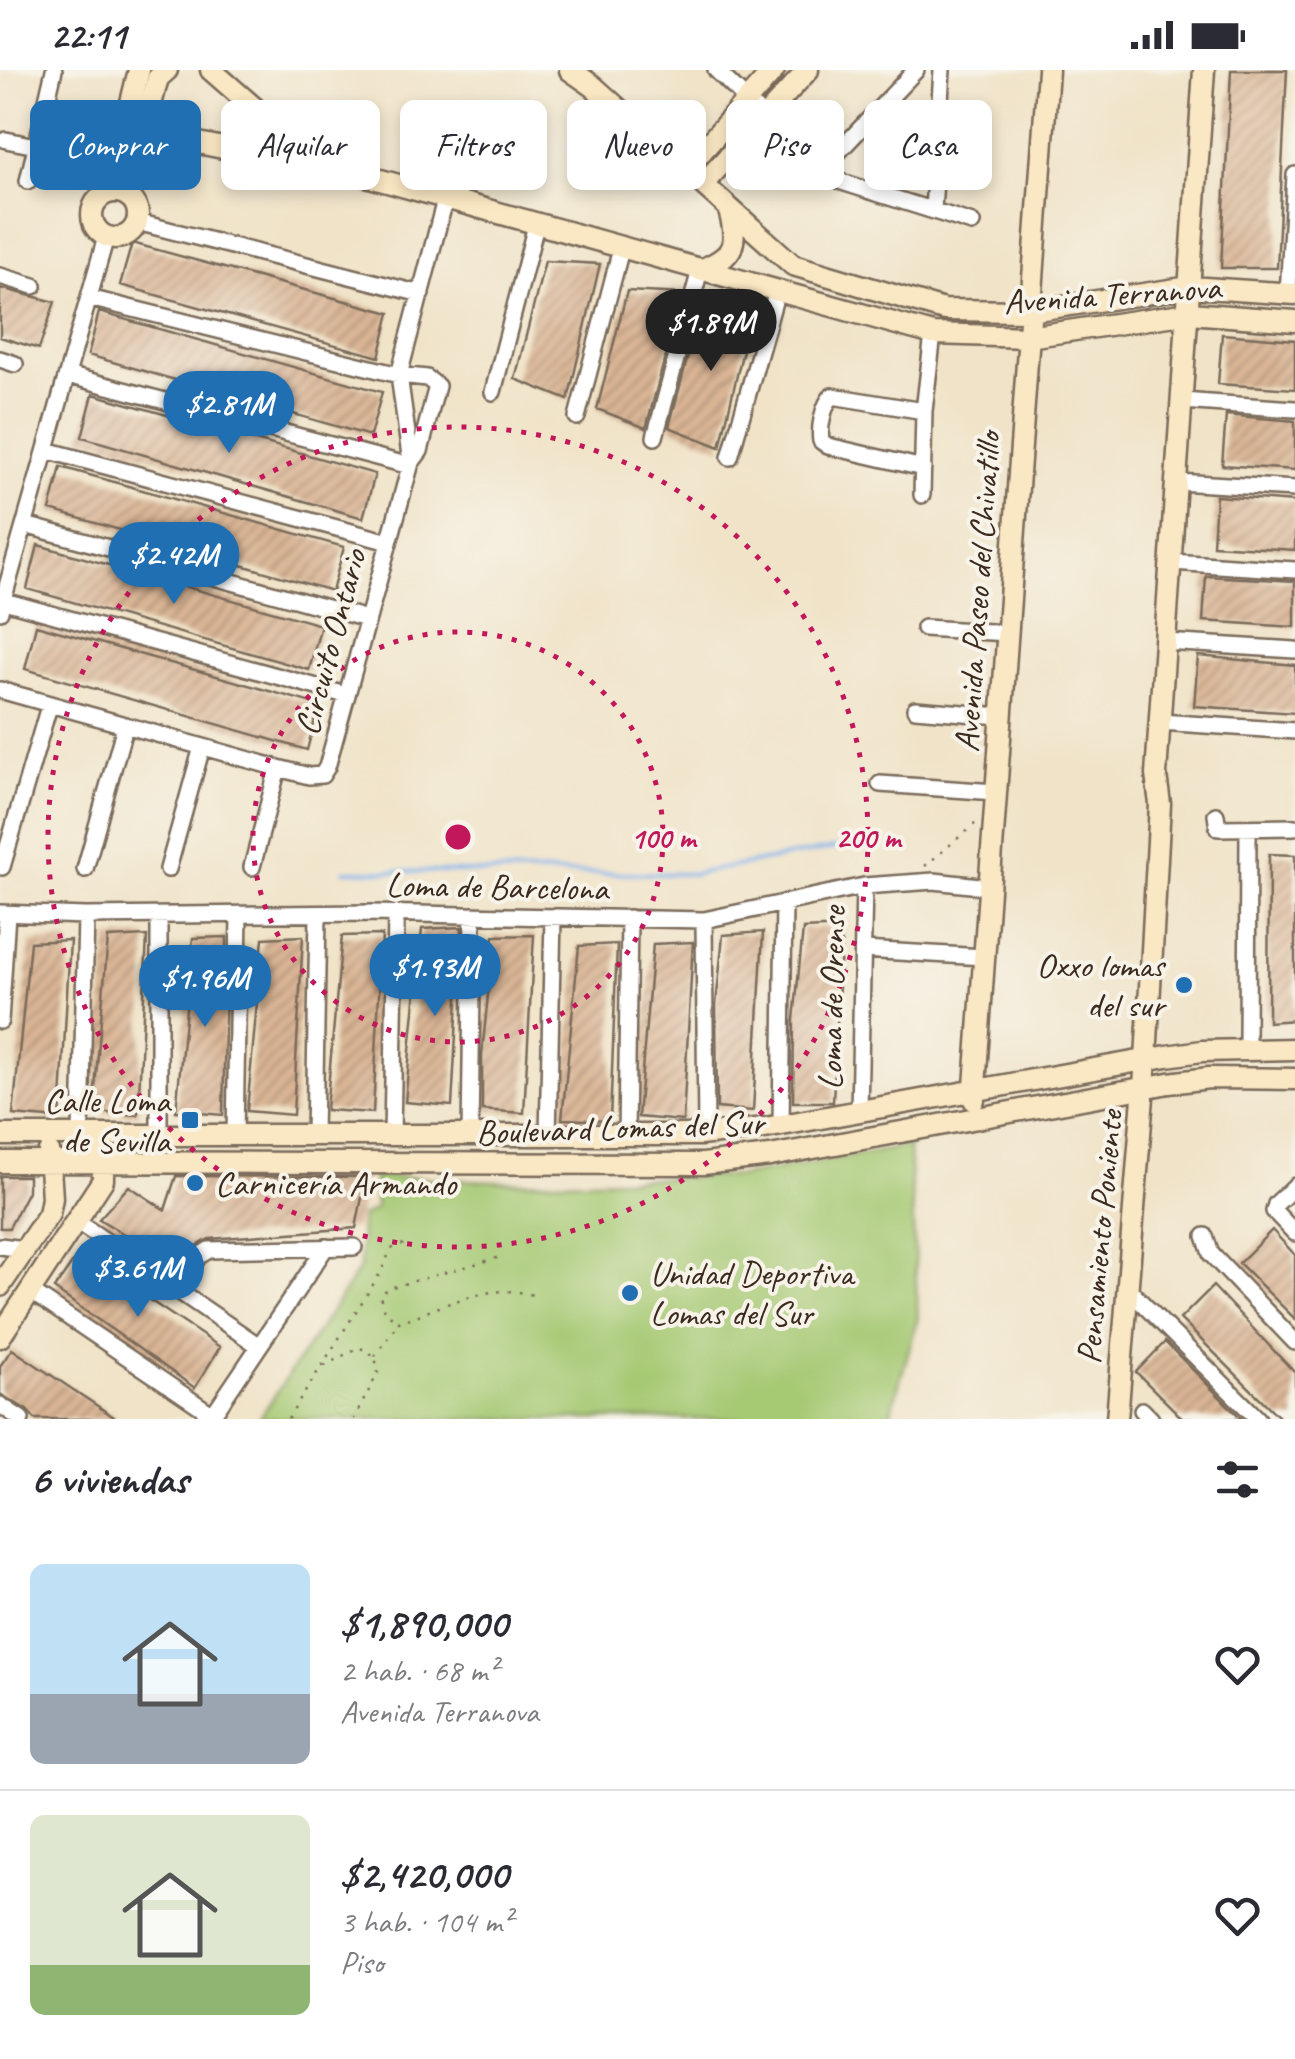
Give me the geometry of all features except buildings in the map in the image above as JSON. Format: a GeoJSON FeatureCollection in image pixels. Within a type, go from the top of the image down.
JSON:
{"type":"FeatureCollection","features":[{"type":"Feature","properties":{"kind":"street"},"geometry":{"type":"LineString","coordinates":[[47,100],[54,70]]}},
{"type":"Feature","properties":{"kind":"street"},"geometry":{"type":"LineString","coordinates":[[136,100],[138,70]]}},
{"type":"Feature","properties":{"kind":"street"},"geometry":{"type":"LineString","coordinates":[[148,100],[158,78],[167,70]]}},
{"type":"Feature","properties":{"kind":"street","name":"Avenida Terranova"},"geometry":{"type":"LineString","coordinates":[[211,70],[245,100]]}},
{"type":"Feature","properties":{"kind":"street"},"geometry":{"type":"LineString","coordinates":[[716,70],[733,76],[748,99]]}},
{"type":"Feature","properties":{"kind":"street"},"geometry":{"type":"LineString","coordinates":[[706,146],[774,70]]}},
{"type":"Feature","properties":{"kind":"street"},"geometry":{"type":"LineString","coordinates":[[780,100],[808,70]]}},
{"type":"Feature","properties":{"kind":"street"},"geometry":{"type":"LineString","coordinates":[[844,146],[916,70]]}},
{"type":"Feature","properties":{"kind":"street"},"geometry":{"type":"LineString","coordinates":[[932,210],[942,70]]}},
{"type":"Feature","properties":{"kind":"street","name":"Avenida Paseo del Chivatillo"},"geometry":{"type":"LineString","coordinates":[[972,1119],[1048,70]]}},
{"type":"Feature","properties":{"kind":"street"},"geometry":{"type":"LineString","coordinates":[[1146,1060],[1160,804],[1156,775],[1204,70]]}},
{"type":"Feature","properties":{"kind":"street","name":"Avenida Terranova"},"geometry":{"type":"LineString","coordinates":[[576,72],[608,100]]}},
{"type":"Feature","properties":{"kind":"street"},"geometry":{"type":"LineString","coordinates":[[6,140],[30,145]]}},
{"type":"Feature","properties":{"kind":"street"},"geometry":{"type":"LineString","coordinates":[[706,181],[726,159]]}},
{"type":"Feature","properties":{"kind":"street"},"geometry":{"type":"LineString","coordinates":[[28,182],[30,173]]}},
{"type":"Feature","properties":{"kind":"street"},"geometry":{"type":"LineString","coordinates":[[1291,294],[1295,175]]}},
{"type":"Feature","properties":{"kind":"street","name":"Avenida Terranova"},"geometry":{"type":"LineString","coordinates":[[380,182],[933,334],[1028,337],[1189,313],[1295,320]]}},
{"type":"Feature","properties":{"kind":"street"},"geometry":{"type":"LineString","coordinates":[[844,183],[972,223]]}},
{"type":"Feature","properties":{"kind":"street","name":"Avenida Terranova"},"geometry":{"type":"LineString","coordinates":[[706,187],[792,265],[944,310],[1030,311],[1190,287],[1291,294]]}},
{"type":"Feature","properties":{"kind":"street"},"geometry":{"type":"LineString","coordinates":[[118,193],[137,206],[138,222],[124,237],[106,237],[93,224],[91,215],[98,198],[118,193]]}},
{"type":"Feature","properties":{"kind":"street","name":"Circuito Ontario"},"geometry":{"type":"LineString","coordinates":[[0,690],[278,768],[309,776],[322,775],[410,465],[399,375],[446,200]]}},
{"type":"Feature","properties":{"kind":"street"},"geometry":{"type":"LineString","coordinates":[[654,437],[700,270],[725,258],[732,249],[735,238],[728,207]]}},
{"type":"Feature","properties":{"kind":"street"},"geometry":{"type":"LineString","coordinates":[[138,222],[421,294]]}},
{"type":"Feature","properties":{"kind":"street"},"geometry":{"type":"LineString","coordinates":[[493,392],[536,225]]}},
{"type":"Feature","properties":{"kind":"street"},"geometry":{"type":"LineString","coordinates":[[106,237],[2,606],[346,695]]}},
{"type":"Feature","properties":{"kind":"street"},"geometry":{"type":"LineString","coordinates":[[578,417],[622,248]]}},
{"type":"Feature","properties":{"kind":"street"},"geometry":{"type":"LineString","coordinates":[[730,457],[777,291],[792,265]]}},
{"type":"Feature","properties":{"kind":"street"},"geometry":{"type":"LineString","coordinates":[[0,276],[34,286]]}},
{"type":"Feature","properties":{"kind":"street"},"geometry":{"type":"LineString","coordinates":[[67,374],[410,465],[420,451],[437,386],[427,378],[399,375],[89,298]]}},
{"type":"Feature","properties":{"kind":"street"},"geometry":{"type":"LineString","coordinates":[[922,495],[924,411],[933,334]]}},
{"type":"Feature","properties":{"kind":"street"},"geometry":{"type":"LineString","coordinates":[[923,468],[828,446],[820,442],[820,432],[832,396],[924,411]]}},
{"type":"Feature","properties":{"kind":"street"},"geometry":{"type":"LineString","coordinates":[[1182,401],[1295,409]]}},
{"type":"Feature","properties":{"kind":"street"},"geometry":{"type":"LineString","coordinates":[[46,450],[389,542]]}},
{"type":"Feature","properties":{"kind":"street"},"geometry":{"type":"LineString","coordinates":[[1177,482],[1295,489]]}},
{"type":"Feature","properties":{"kind":"street"},"geometry":{"type":"LineString","coordinates":[[25,525],[368,619]]}},
{"type":"Feature","properties":{"kind":"street"},"geometry":{"type":"LineString","coordinates":[[1171,562],[1295,570]]}},
{"type":"Feature","properties":{"kind":"street"},"geometry":{"type":"LineString","coordinates":[[924,628],[1007,633]]}},
{"type":"Feature","properties":{"kind":"street"},"geometry":{"type":"LineString","coordinates":[[1165,642],[1295,650]]}},
{"type":"Feature","properties":{"kind":"street"},"geometry":{"type":"LineString","coordinates":[[2,867],[49,706]]}},
{"type":"Feature","properties":{"kind":"street"},"geometry":{"type":"LineString","coordinates":[[915,709],[1001,716]]}},
{"type":"Feature","properties":{"kind":"street"},"geometry":{"type":"LineString","coordinates":[[1160,722],[1295,731]]}},
{"type":"Feature","properties":{"kind":"street"},"geometry":{"type":"LineString","coordinates":[[85,870],[125,726]]}},
{"type":"Feature","properties":{"kind":"street"},"geometry":{"type":"LineString","coordinates":[[168,869],[202,747]]}},
{"type":"Feature","properties":{"kind":"street"},"geometry":{"type":"LineString","coordinates":[[252,867],[278,768]]}},
{"type":"Feature","properties":{"kind":"street"},"geometry":{"type":"LineString","coordinates":[[880,784],[995,800]]}},
{"type":"Feature","properties":{"kind":"street"},"geometry":{"type":"LineString","coordinates":[[1216,815],[1218,828],[1295,826]]}},
{"type":"Feature","properties":{"kind":"street"},"geometry":{"type":"LineString","coordinates":[[1248,828],[1248,1050]]}},
{"type":"Feature","properties":{"kind":"street","name":"Loma de Barcelona"},"geometry":{"type":"LineString","coordinates":[[4,914],[396,914],[704,920],[864,886],[934,882],[989,887]]}},
{"type":"Feature","properties":{"kind":"street","name":"Loma de Orense"},"geometry":{"type":"LineString","coordinates":[[859,1111],[864,886]]}},
{"type":"Feature","properties":{"kind":"street"},"geometry":{"type":"LineString","coordinates":[[782,1125],[784,903]]}},
{"type":"Feature","properties":{"kind":"street"},"geometry":{"type":"LineString","coordinates":[[0,1021],[4,914]]}},
{"type":"Feature","properties":{"kind":"street"},"geometry":{"type":"LineString","coordinates":[[392,1136],[396,914]]}},
{"type":"Feature","properties":{"kind":"street"},"geometry":{"type":"LineString","coordinates":[[314,1136],[318,915]]}},
{"type":"Feature","properties":{"kind":"street"},"geometry":{"type":"LineString","coordinates":[[470,1136],[472,915]]}},
{"type":"Feature","properties":{"kind":"street"},"geometry":{"type":"LineString","coordinates":[[81,1135],[86,916]]}},
{"type":"Feature","properties":{"kind":"street"},"geometry":{"type":"LineString","coordinates":[[159,916],[159,1136]]}},
{"type":"Feature","properties":{"kind":"street"},"geometry":{"type":"LineString","coordinates":[[236,1136],[239,916]]}},
{"type":"Feature","properties":{"kind":"street"},"geometry":{"type":"LineString","coordinates":[[548,1136],[553,917]]}},
{"type":"Feature","properties":{"kind":"street"},"geometry":{"type":"LineString","coordinates":[[626,1137],[629,918]]}},
{"type":"Feature","properties":{"kind":"street"},"geometry":{"type":"LineString","coordinates":[[704,920],[706,1134]]}},
{"type":"Feature","properties":{"kind":"street"},"geometry":{"type":"LineString","coordinates":[[863,950],[984,957]]}},
{"type":"Feature","properties":{"kind":"street","name":"Boulevard Lomas del Sur"},"geometry":{"type":"LineString","coordinates":[[0,1135],[706,1134],[782,1125],[1202,1051],[1295,1049]]}},
{"type":"Feature","properties":{"kind":"street","name":"Pensamiento Poniente"},"geometry":{"type":"LineString","coordinates":[[1117,1419],[1146,1060]]}},
{"type":"Feature","properties":{"kind":"street","name":"Boulevard Lomas del Sur"},"geometry":{"type":"LineString","coordinates":[[0,1162],[703,1164],[770,1156],[1144,1087],[1208,1078],[1295,1079]]}},
{"type":"Feature","properties":{"kind":"street"},"geometry":{"type":"LineString","coordinates":[[0,1286],[48,1214],[52,1198],[49,1135]]}},
{"type":"Feature","properties":{"kind":"street"},"geometry":{"type":"LineString","coordinates":[[0,1336],[103,1180],[104,1135]]}},
{"type":"Feature","properties":{"kind":"street"},"geometry":{"type":"LineString","coordinates":[[510,1136],[510,1164]]}},
{"type":"Feature","properties":{"kind":"street"},"geometry":{"type":"LineString","coordinates":[[1295,1186],[1274,1211],[1295,1233]]}},
{"type":"Feature","properties":{"kind":"street"},"geometry":{"type":"LineString","coordinates":[[76,1221],[259,1346]]}},
{"type":"Feature","properties":{"kind":"street"},"geometry":{"type":"LineString","coordinates":[[1205,1236],[1211,1254],[1295,1342]]}},
{"type":"Feature","properties":{"kind":"street"},"geometry":{"type":"LineString","coordinates":[[0,1246],[25,1248]]}},
{"type":"Feature","properties":{"kind":"street"},"geometry":{"type":"LineString","coordinates":[[30,1291],[211,1417],[326,1247]]}},
{"type":"Feature","properties":{"kind":"street"},"geometry":{"type":"LineString","coordinates":[[176,1289],[199,1256],[209,1250],[354,1247]]}},
{"type":"Feature","properties":{"kind":"street"},"geometry":{"type":"LineString","coordinates":[[1128,1289],[1258,1419]]}},
{"type":"Feature","properties":{"kind":"street"},"geometry":{"type":"LineString","coordinates":[[0,1405],[21,1419]]}},
{"type":"Feature","properties":{"kind":"path"},"geometry":{"type":"LineString","coordinates":[[905,883],[995,800]]}},
{"type":"Feature","properties":{"kind":"path"},"geometry":{"type":"LineString","coordinates":[[288,1419],[381,1272],[391,1249],[409,1242]]}},
{"type":"Feature","properties":{"kind":"path"},"geometry":{"type":"LineString","coordinates":[[399,1322],[384,1311],[380,1295],[389,1288],[497,1258]]}},
{"type":"Feature","properties":{"kind":"path"},"geometry":{"type":"LineString","coordinates":[[374,1356],[399,1322],[497,1289],[518,1290],[538,1297]]}},
{"type":"Feature","properties":{"kind":"path"},"geometry":{"type":"LineString","coordinates":[[323,1367],[359,1348],[374,1356],[378,1372],[354,1419]]}},
{"type":"Feature","properties":{"kind":"green space","name":"Unidad Deportiva Lomas del Sur"},"geometry":{"type":"Polygon","coordinates":[[[909,1146],[918,1318],[889,1419],[259,1419],[360,1268],[361,1217],[375,1209],[374,1176],[515,1182],[741,1176],[909,1146]]]}},
{"type":"Feature","properties":{"kind":"waterway"},"geometry":{"type":"LineString","coordinates":[[344,871],[693,874],[862,843]]}},
{"type":"Feature","properties":{"kind":"place","name":"Oxxo lomas del sur"},"geometry":{"type":"Point","coordinates":[1184,985]}},
{"type":"Feature","properties":{"kind":"place","name":"Calle Loma de Sevilla"},"geometry":{"type":"Point","coordinates":[190,1120]}},
{"type":"Feature","properties":{"kind":"place","name":"Carnicería Armando"},"geometry":{"type":"Point","coordinates":[195,1183]}},
{"type":"Feature","properties":{"kind":"place","name":"Unidad Deportiva Lomas del Sur"},"geometry":{"type":"Point","coordinates":[630,1293]}}]}
